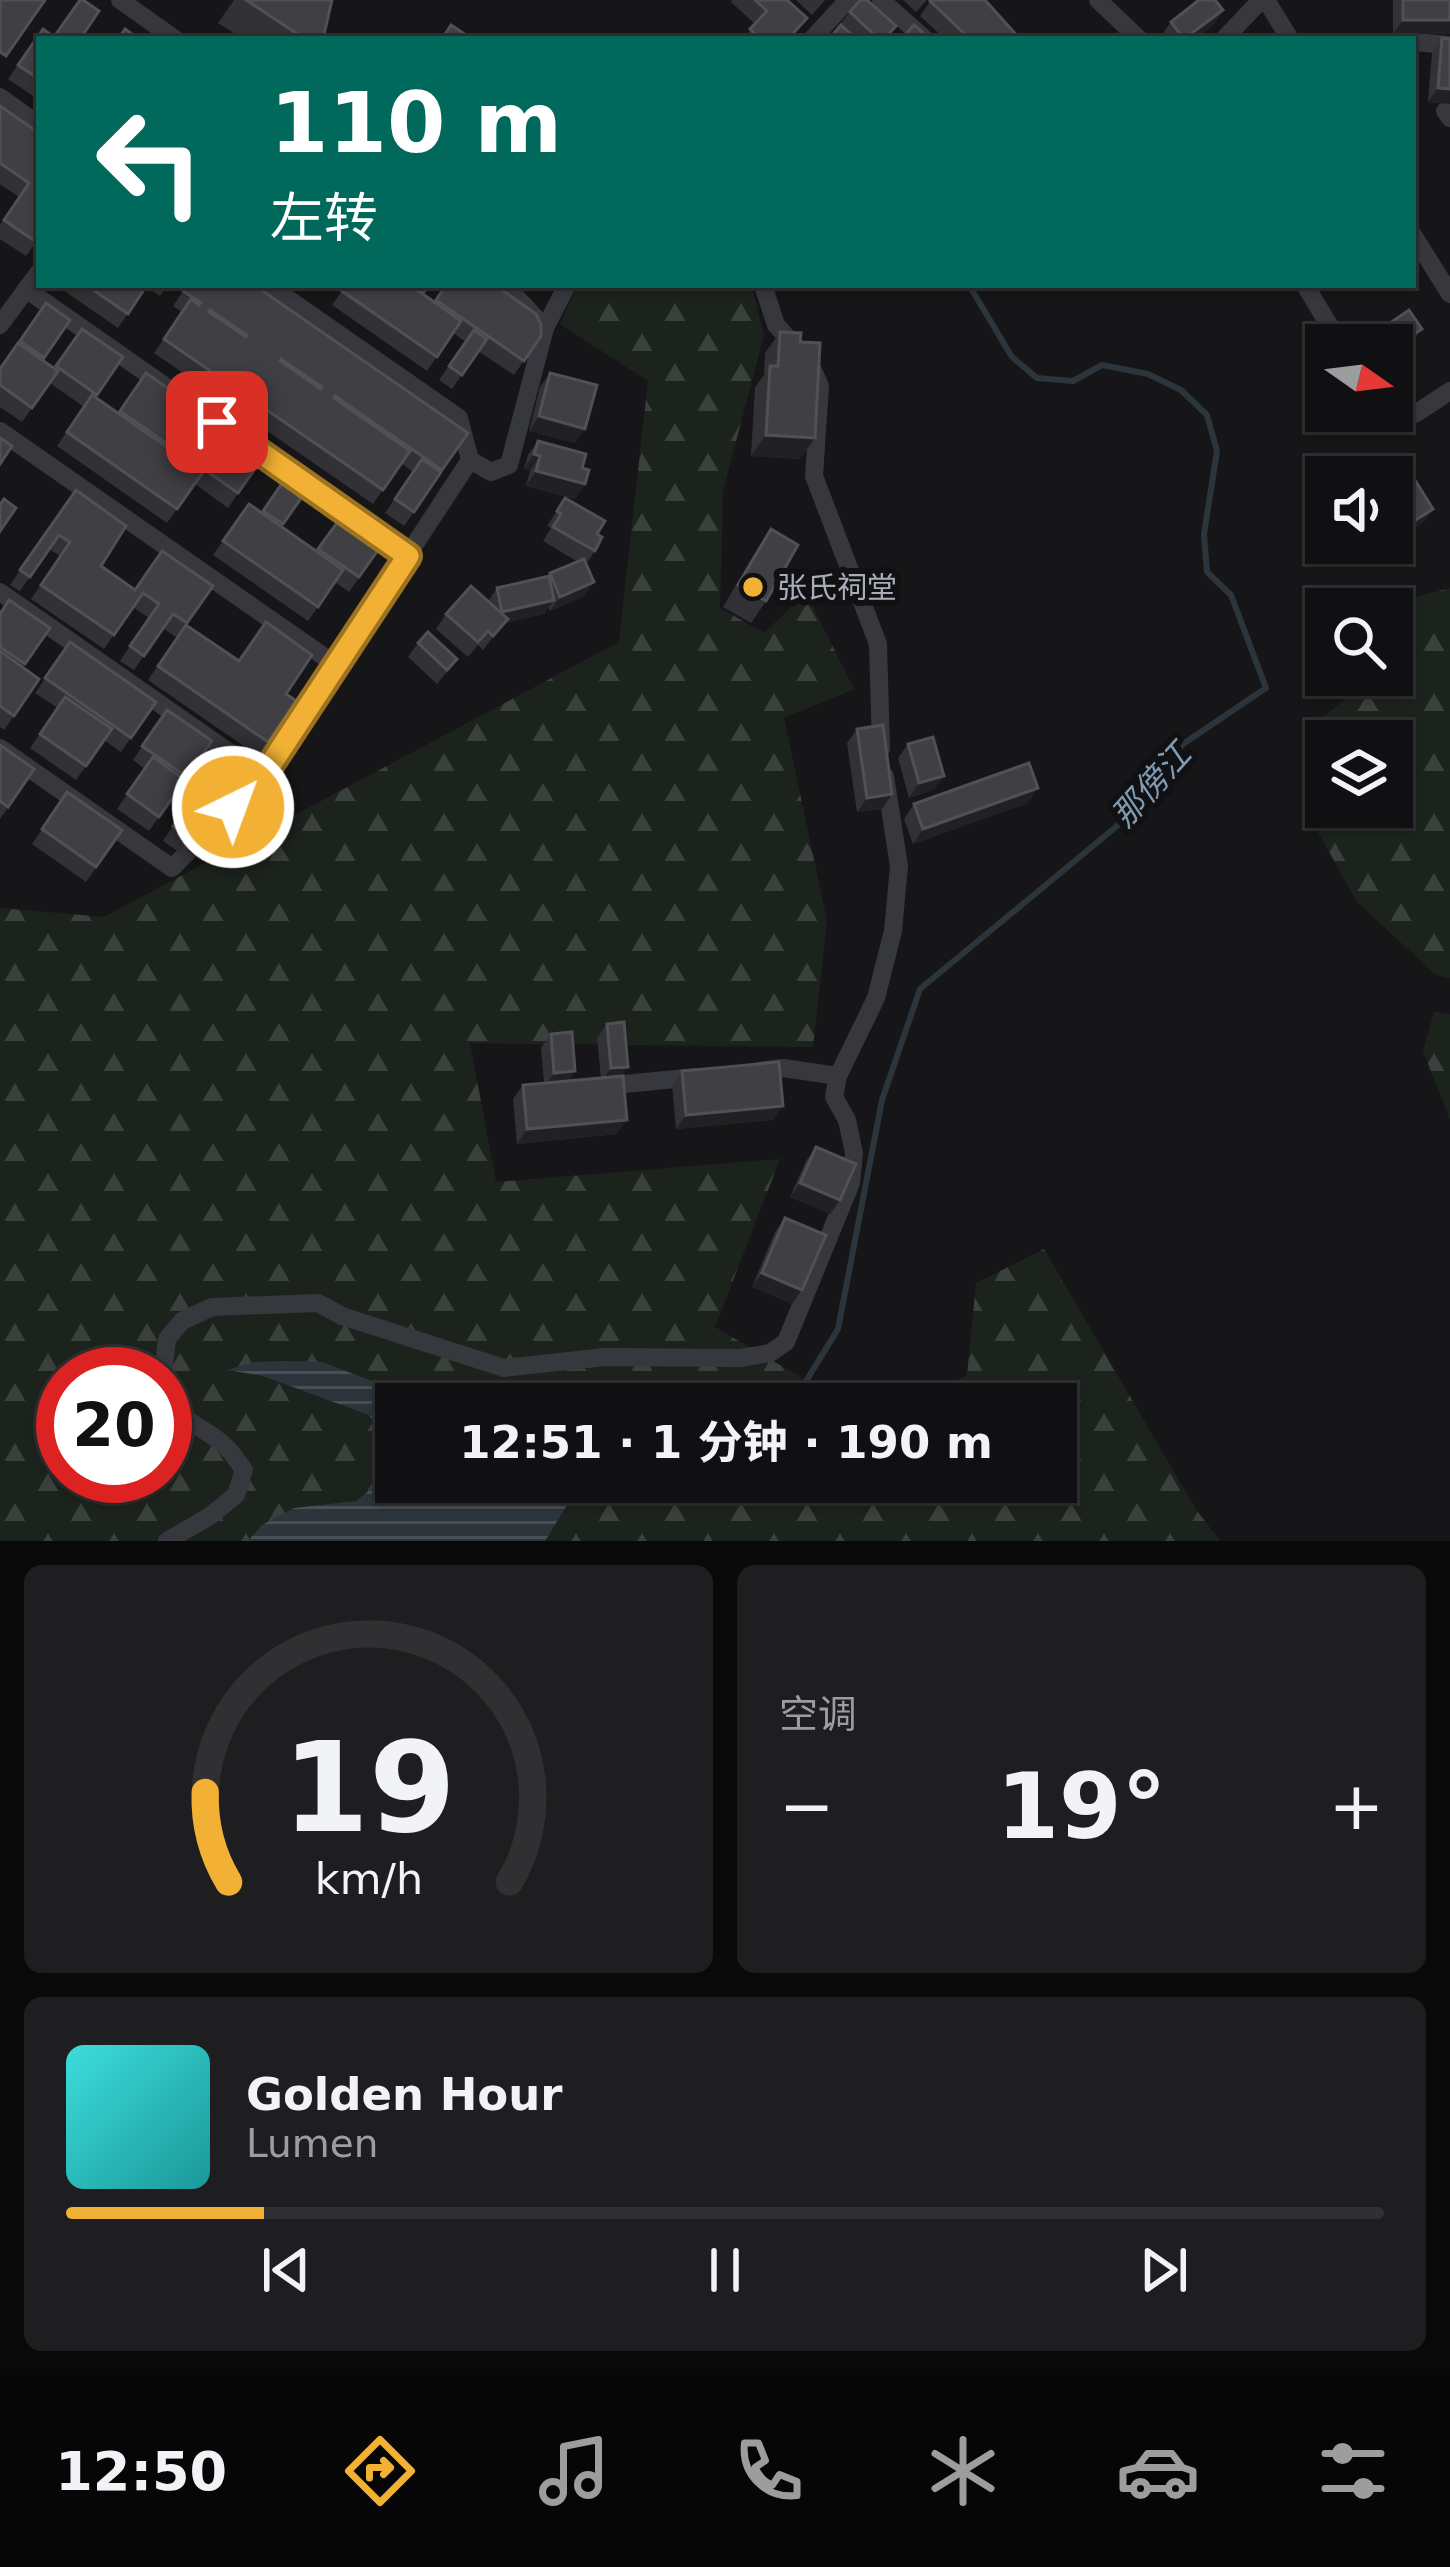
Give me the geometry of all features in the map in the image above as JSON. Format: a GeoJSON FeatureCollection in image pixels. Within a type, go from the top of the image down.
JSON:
{"type":"FeatureCollection","features":[{"type":"Feature","properties":{"kind":"street"},"geometry":{"type":"LineString","coordinates":[[120,0],[171,36]]}},
{"type":"Feature","properties":{"kind":"street"},"geometry":{"type":"LineString","coordinates":[[815,36],[848,0]]}},
{"type":"Feature","properties":{"kind":"street"},"geometry":{"type":"LineString","coordinates":[[881,0],[922,36]]}},
{"type":"Feature","properties":{"kind":"street"},"geometry":{"type":"LineString","coordinates":[[1097,0],[1135,36]]}},
{"type":"Feature","properties":{"kind":"street"},"geometry":{"type":"LineString","coordinates":[[1227,36],[1263,0],[1289,36]]}},
{"type":"Feature","properties":{"kind":"street"},"geometry":{"type":"LineString","coordinates":[[1416,42],[1450,45]]}},
{"type":"Feature","properties":{"kind":"street"},"geometry":{"type":"LineString","coordinates":[[0,97],[36,122]]}},
{"type":"Feature","properties":{"kind":"street"},"geometry":{"type":"LineString","coordinates":[[1416,240],[1450,294]]}},
{"type":"Feature","properties":{"kind":"street"},"geometry":{"type":"LineString","coordinates":[[0,326],[36,276]]}},
{"type":"Feature","properties":{"kind":"street"},"geometry":{"type":"LineString","coordinates":[[272,288],[459,418],[470,460],[491,472],[509,465],[545,328],[565,288]]}},
{"type":"Feature","properties":{"kind":"street"},"geometry":{"type":"LineString","coordinates":[[509,288],[545,328]]}},
{"type":"Feature","properties":{"kind":"street"},"geometry":{"type":"LineString","coordinates":[[166,1347],[182,1321],[212,1307],[318,1303],[342,1316],[504,1368],[604,1357],[740,1358],[770,1353],[786,1342],[850,1183],[854,1153],[847,1120],[834,1096],[838,1076],[876,998],[893,931],[899,866],[880,746],[878,644],[814,476],[820,386],[809,362],[776,325],[764,288]]}},
{"type":"Feature","properties":{"kind":"street"},"geometry":{"type":"LineString","coordinates":[[1307,288],[1328,324]]}},
{"type":"Feature","properties":{"kind":"street"},"geometry":{"type":"LineString","coordinates":[[26,290],[408,556]]}},
{"type":"Feature","properties":{"kind":"street"},"geometry":{"type":"LineString","coordinates":[[1413,414],[1450,392]]}},
{"type":"Feature","properties":{"kind":"street"},"geometry":{"type":"LineString","coordinates":[[0,430],[336,665]]}},
{"type":"Feature","properties":{"kind":"street"},"geometry":{"type":"LineString","coordinates":[[0,748],[172,868],[263,776],[470,460]]}},
{"type":"Feature","properties":{"kind":"street"},"geometry":{"type":"LineString","coordinates":[[0,592],[263,776]]}},
{"type":"Feature","properties":{"kind":"street"},"geometry":{"type":"LineString","coordinates":[[738,1073],[783,1068],[838,1076]]}},
{"type":"Feature","properties":{"kind":"street"},"geometry":{"type":"LineString","coordinates":[[581,1088],[716,1075]]}},
{"type":"Feature","properties":{"kind":"street"},"geometry":{"type":"LineString","coordinates":[[167,1541],[236,1495],[244,1470],[225,1446],[192,1425]]}},
{"type":"Feature","properties":{"kind":"green space"},"geometry":{"type":"Polygon","coordinates":[[[576,288],[752,288],[764,335],[723,491],[720,608],[764,633],[806,593],[854,689],[784,718],[827,921],[813,1047],[470,1043],[496,1182],[780,1159],[715,1327],[811,1383],[375,1383],[375,1503],[1077,1503],[1077,1383],[953,1383],[967,1375],[976,1283],[1044,1249],[1195,1508],[1220,1541],[0,1541],[0,908],[104,917],[619,642],[648,381],[560,324],[576,288]]]}},
{"type":"Feature","properties":{"kind":"green space"},"geometry":{"type":"Polygon","coordinates":[[[1450,588],[1450,978],[1436,975],[1357,902],[1316,828],[1413,828],[1413,720],[1319,720],[1350,696],[1413,696],[1413,598],[1450,588]]]}},
{"type":"Feature","properties":{"kind":"green space"},"geometry":{"type":"Polygon","coordinates":[[[1434,1012],[1450,1014],[1450,1120],[1423,1051],[1434,1012]]]}},
{"type":"Feature","properties":{"kind":"shaded area"},"geometry":{"type":"Polygon","coordinates":[[[254,1362],[322,1362],[378,1383],[375,1422],[369,1415],[263,1376],[227,1370],[254,1362]]]}},
{"type":"Feature","properties":{"kind":"shaded area"},"geometry":{"type":"Polygon","coordinates":[[[375,1486],[375,1503],[568,1503],[545,1541],[248,1541],[262,1525],[294,1508],[356,1501],[375,1486]]]}},
{"type":"Feature","properties":{"kind":"building"},"geometry":{"type":"Polygon","coordinates":[[[0,0],[45,0],[6,56],[0,52],[0,0]]]}},
{"type":"Feature","properties":{"kind":"building"},"geometry":{"type":"Polygon","coordinates":[[[80,0],[99,11],[82,36],[55,36],[80,0]]]}},
{"type":"Feature","properties":{"kind":"building"},"geometry":{"type":"Polygon","coordinates":[[[246,0],[332,0],[324,36],[300,36],[246,0]]]}},
{"type":"Feature","properties":{"kind":"building"},"geometry":{"type":"Polygon","coordinates":[[[755,0],[787,0],[807,18],[791,36],[758,36],[750,29],[767,11],[755,0]]]}},
{"type":"Feature","properties":{"kind":"building"},"geometry":{"type":"Polygon","coordinates":[[[860,0],[867,0],[896,26],[887,36],[876,36],[850,12],[860,0]]]}},
{"type":"Feature","properties":{"kind":"building"},"geometry":{"type":"Polygon","coordinates":[[[985,0],[1017,36],[967,36],[930,1],[985,0]]]}},
{"type":"Feature","properties":{"kind":"building"},"geometry":{"type":"Polygon","coordinates":[[[1199,0],[1215,0],[1223,10],[1188,36],[1182,36],[1171,22],[1199,0]]]}},
{"type":"Feature","properties":{"kind":"building"},"geometry":{"type":"Polygon","coordinates":[[[1403,0],[1450,0],[1450,20],[1403,20],[1403,0]]]}},
{"type":"Feature","properties":{"kind":"building"},"geometry":{"type":"Polygon","coordinates":[[[451,25],[468,36],[444,36],[451,25]]]}},
{"type":"Feature","properties":{"kind":"building"},"geometry":{"type":"Polygon","coordinates":[[[841,25],[853,36],[832,36],[841,25]]]}},
{"type":"Feature","properties":{"kind":"building"},"geometry":{"type":"Polygon","coordinates":[[[914,25],[927,36],[904,36],[914,25]]]}},
{"type":"Feature","properties":{"kind":"building"},"geometry":{"type":"Polygon","coordinates":[[[1442,38],[1450,39],[1450,89],[1438,88],[1442,38]]]}},
{"type":"Feature","properties":{"kind":"building"},"geometry":{"type":"Polygon","coordinates":[[[36,39],[36,77],[18,65],[36,39]]]}},
{"type":"Feature","properties":{"kind":"building"},"geometry":{"type":"Polygon","coordinates":[[[0,106],[36,131],[36,242],[4,220],[29,183],[0,163],[0,106]]]}},
{"type":"Feature","properties":{"kind":"building"},"geometry":{"type":"Polygon","coordinates":[[[90,288],[145,288],[128,314],[90,288]]]}},
{"type":"Feature","properties":{"kind":"building"},"geometry":{"type":"Polygon","coordinates":[[[258,288],[468,433],[442,470],[335,396],[410,451],[383,490],[164,339],[191,299],[201,303],[183,291],[258,288]],[[210,310],[246,337],[247,335],[210,310]],[[281,359],[321,389],[322,387],[281,359]]]}},
{"type":"Feature","properties":{"kind":"building"},"geometry":{"type":"Polygon","coordinates":[[[414,288],[461,321],[437,357],[342,291],[414,288]]]}},
{"type":"Feature","properties":{"kind":"building"},"geometry":{"type":"Polygon","coordinates":[[[444,288],[499,288],[536,314],[541,336],[524,361],[436,300],[444,288]]]}},
{"type":"Feature","properties":{"kind":"building"},"geometry":{"type":"Polygon","coordinates":[[[46,303],[70,320],[44,358],[20,341],[46,303]]]}},
{"type":"Feature","properties":{"kind":"building"},"geometry":{"type":"Polygon","coordinates":[[[1409,310],[1422,329],[1413,335],[1413,324],[1389,324],[1409,310]]]}},
{"type":"Feature","properties":{"kind":"building"},"geometry":{"type":"Polygon","coordinates":[[[82,329],[123,357],[97,395],[56,366],[82,329]]]}},
{"type":"Feature","properties":{"kind":"building"},"geometry":{"type":"Polygon","coordinates":[[[474,330],[487,339],[462,375],[449,366],[474,330]]]}},
{"type":"Feature","properties":{"kind":"building"},"geometry":{"type":"Polygon","coordinates":[[[780,332],[801,333],[800,342],[820,343],[815,438],[766,435],[770,366],[778,366],[780,332]]]}},
{"type":"Feature","properties":{"kind":"building"},"geometry":{"type":"Polygon","coordinates":[[[18,343],[58,371],[32,408],[0,385],[0,369],[18,343]]]}},
{"type":"Feature","properties":{"kind":"building"},"geometry":{"type":"Polygon","coordinates":[[[146,373],[264,456],[238,493],[120,411],[146,373]]]}},
{"type":"Feature","properties":{"kind":"building"},"geometry":{"type":"Polygon","coordinates":[[[550,373],[597,385],[585,429],[539,416],[550,373]]]}},
{"type":"Feature","properties":{"kind":"building"},"geometry":{"type":"Polygon","coordinates":[[[92,395],[203,472],[177,509],[67,432],[92,395]]]}},
{"type":"Feature","properties":{"kind":"building"},"geometry":{"type":"Polygon","coordinates":[[[0,438],[12,446],[0,464],[0,438]]]}},
{"type":"Feature","properties":{"kind":"building"},"geometry":{"type":"Polygon","coordinates":[[[538,441],[586,454],[585,484],[536,471],[538,441]]]}},
{"type":"Feature","properties":{"kind":"building"},"geometry":{"type":"Polygon","coordinates":[[[422,459],[441,472],[414,512],[395,499],[422,459]]]}},
{"type":"Feature","properties":{"kind":"building"},"geometry":{"type":"Polygon","coordinates":[[[289,473],[309,487],[283,524],[263,511],[289,473]]]}},
{"type":"Feature","properties":{"kind":"building"},"geometry":{"type":"Polygon","coordinates":[[[1413,477],[1433,509],[1413,522],[1413,477]]]}},
{"type":"Feature","properties":{"kind":"building"},"geometry":{"type":"Polygon","coordinates":[[[76,490],[126,526],[101,566],[135,590],[162,551],[213,586],[187,623],[173,614],[144,656],[130,646],[159,604],[143,593],[114,635],[41,585],[70,542],[59,535],[30,577],[20,570],[76,490]]]}},
{"type":"Feature","properties":{"kind":"building"},"geometry":{"type":"Polygon","coordinates":[[[565,498],[605,521],[595,551],[553,527],[565,498]]]}},
{"type":"Feature","properties":{"kind":"building"},"geometry":{"type":"Polygon","coordinates":[[[4,499],[16,508],[0,531],[0,505],[4,499]]]}},
{"type":"Feature","properties":{"kind":"building"},"geometry":{"type":"Polygon","coordinates":[[[249,504],[343,570],[318,607],[223,541],[249,504]]]}},
{"type":"Feature","properties":{"kind":"building"},"geometry":{"type":"Polygon","coordinates":[[[345,512],[385,540],[359,577],[318,549],[345,512]]]}},
{"type":"Feature","properties":{"kind":"building"},"geometry":{"type":"Polygon","coordinates":[[[771,529],[798,545],[766,601],[738,585],[771,529]]]}},
{"type":"Feature","properties":{"kind":"building"},"geometry":{"type":"Polygon","coordinates":[[[584,559],[594,582],[560,597],[550,573],[584,559]]]}},
{"type":"Feature","properties":{"kind":"building"},"geometry":{"type":"Polygon","coordinates":[[[549,576],[554,600],[502,612],[497,588],[549,576]]]}},
{"type":"Feature","properties":{"kind":"building"},"geometry":{"type":"Polygon","coordinates":[[[471,586],[508,619],[493,636],[488,631],[478,642],[446,614],[471,586]]]}},
{"type":"Feature","properties":{"kind":"building"},"geometry":{"type":"Polygon","coordinates":[[[9,600],[50,628],[25,664],[0,647],[0,614],[9,600]]]}},
{"type":"Feature","properties":{"kind":"building"},"geometry":{"type":"Polygon","coordinates":[[[266,622],[312,655],[286,694],[296,701],[268,742],[158,666],[186,625],[239,661],[266,622]]]}},
{"type":"Feature","properties":{"kind":"building"},"geometry":{"type":"Polygon","coordinates":[[[428,632],[457,659],[447,670],[418,643],[428,632]]]}},
{"type":"Feature","properties":{"kind":"building"},"geometry":{"type":"Polygon","coordinates":[[[70,642],[156,702],[131,738],[45,678],[70,642]]]}},
{"type":"Feature","properties":{"kind":"building"},"geometry":{"type":"Polygon","coordinates":[[[0,651],[39,679],[14,716],[0,706],[0,651]]]}},
{"type":"Feature","properties":{"kind":"building"},"geometry":{"type":"Polygon","coordinates":[[[65,697],[112,729],[86,766],[40,734],[65,697]]]}},
{"type":"Feature","properties":{"kind":"building"},"geometry":{"type":"Polygon","coordinates":[[[167,710],[212,741],[187,777],[142,746],[167,710]]]}},
{"type":"Feature","properties":{"kind":"building"},"geometry":{"type":"Polygon","coordinates":[[[883,725],[892,794],[867,798],[857,729],[883,725]]]}},
{"type":"Feature","properties":{"kind":"building"},"geometry":{"type":"Polygon","coordinates":[[[933,737],[944,776],[919,783],[908,744],[933,737]]]}},
{"type":"Feature","properties":{"kind":"building"},"geometry":{"type":"Polygon","coordinates":[[[0,745],[34,769],[8,807],[0,801],[0,745]]]}},
{"type":"Feature","properties":{"kind":"building"},"geometry":{"type":"Polygon","coordinates":[[[153,757],[185,780],[159,817],[127,794],[153,757]]]}},
{"type":"Feature","properties":{"kind":"building"},"geometry":{"type":"Polygon","coordinates":[[[1029,763],[1038,788],[923,829],[914,804],[1029,763]]]}},
{"type":"Feature","properties":{"kind":"building"},"geometry":{"type":"Polygon","coordinates":[[[198,789],[214,800],[189,837],[173,826],[198,789]]]}},
{"type":"Feature","properties":{"kind":"building"},"geometry":{"type":"Polygon","coordinates":[[[67,792],[122,830],[96,867],[42,829],[67,792]]]}},
{"type":"Feature","properties":{"kind":"building"},"geometry":{"type":"Polygon","coordinates":[[[624,1022],[628,1067],[611,1068],[607,1024],[624,1022]]]}},
{"type":"Feature","properties":{"kind":"building"},"geometry":{"type":"Polygon","coordinates":[[[572,1032],[575,1071],[554,1073],[551,1034],[572,1032]]]}},
{"type":"Feature","properties":{"kind":"building"},"geometry":{"type":"Polygon","coordinates":[[[779,1062],[783,1106],[686,1115],[682,1071],[779,1062]]]}},
{"type":"Feature","properties":{"kind":"building"},"geometry":{"type":"Polygon","coordinates":[[[623,1076],[627,1120],[527,1129],[523,1085],[623,1076]]]}},
{"type":"Feature","properties":{"kind":"building"},"geometry":{"type":"Polygon","coordinates":[[[816,1147],[856,1164],[840,1200],[800,1183],[816,1147]]]}},
{"type":"Feature","properties":{"kind":"building"},"geometry":{"type":"Polygon","coordinates":[[[785,1218],[826,1235],[802,1290],[762,1273],[785,1218]]]}},
{"type":"Feature","properties":{"kind":"waterway","name":"那傍江"},"geometry":{"type":"LineString","coordinates":[[805,1383],[838,1329],[882,1100],[920,989],[1117,826],[1183,744],[1266,688],[1231,595],[1207,572],[1204,534],[1217,451],[1207,415],[1181,390],[1148,374],[1102,365],[1073,381],[1037,378],[1012,357],[971,288]]}},
{"type":"Feature","properties":{"kind":"place","name":"张氏祠堂"},"geometry":{"type":"Point","coordinates":[753,587]}},
{"type":"Feature","properties":{"kind":"route"},"geometry":{"type":"LineString","coordinates":[[217,422],[408,556],[263,776],[233,807]]}}]}
